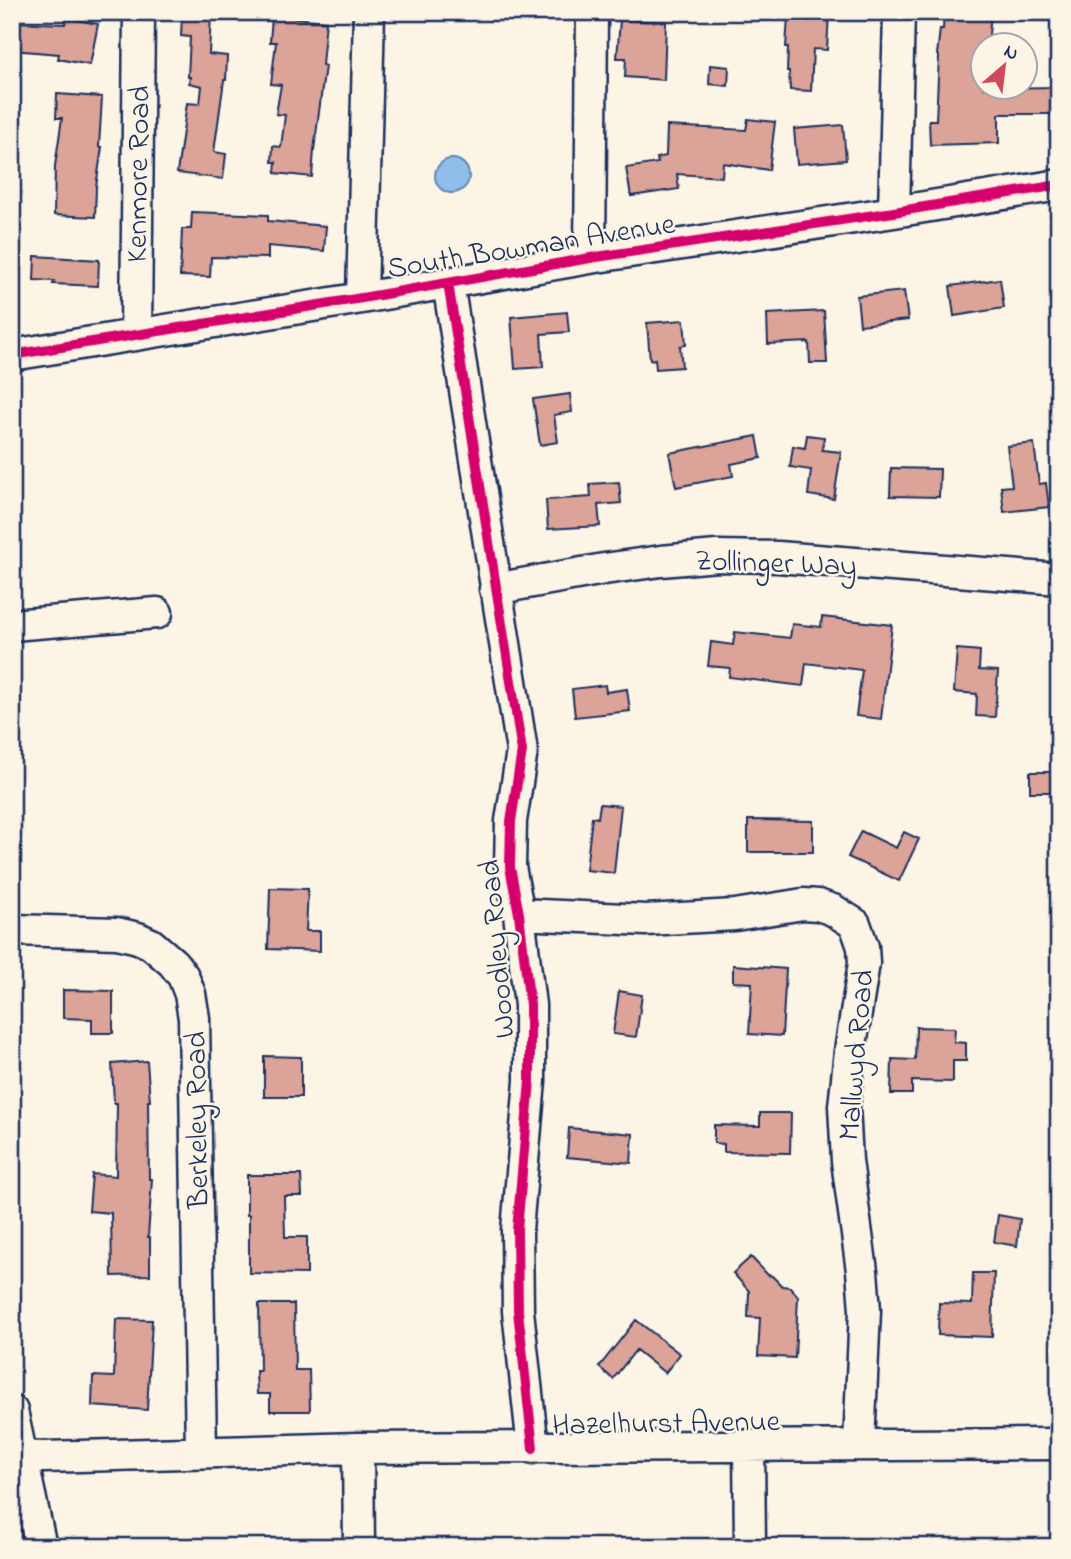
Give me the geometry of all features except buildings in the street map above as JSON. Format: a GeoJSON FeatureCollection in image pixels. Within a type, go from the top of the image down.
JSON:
{"type":"FeatureCollection","features":[{"type":"Feature","properties":{"kind":"street","name":"Kenmore Road"},"geometry":{"type":"LineString","coordinates":[[136,335],[139,12]]}},
{"type":"Feature","properties":{"kind":"street"},"geometry":{"type":"LineString","coordinates":[[362,298],[369,12]]}},
{"type":"Feature","properties":{"kind":"street"},"geometry":{"type":"LineString","coordinates":[[590,258],[592,12]]}},
{"type":"Feature","properties":{"kind":"street"},"geometry":{"type":"LineString","coordinates":[[894,212],[898,12]]}},
{"type":"Feature","properties":{"kind":"street","name":"South Bowman Avenue"},"geometry":{"type":"LineString","coordinates":[[12,355],[590,258],[1059,185]]}},
{"type":"Feature","properties":{"kind":"street","name":"Woodley Road"},"geometry":{"type":"LineString","coordinates":[[448,283],[522,751],[511,821],[510,867],[519,914],[530,1005],[530,1081],[517,1230],[517,1311],[533,1448]]}},
{"type":"Feature","properties":{"kind":"street","name":"Zollinger Way"},"geometry":{"type":"LineString","coordinates":[[495,589],[604,569],[717,556],[778,557],[1059,579]]}},
{"type":"Feature","properties":{"kind":"street"},"geometry":{"type":"LineString","coordinates":[[12,625],[157,613]]}},
{"type":"Feature","properties":{"kind":"street","name":"Mallwyd Road"},"geometry":{"type":"LineString","coordinates":[[519,914],[646,920],[735,915],[803,904],[833,910],[855,924],[863,947],[864,962],[850,1051],[845,1105],[847,1161],[865,1310],[859,1444]]}},
{"type":"Feature","properties":{"kind":"street","name":"Berkeley Road"},"geometry":{"type":"LineString","coordinates":[[12,930],[117,933],[138,938],[151,944],[173,963],[183,976],[190,994],[194,1018],[201,1452]]}},
{"type":"Feature","properties":{"kind":"street"},"geometry":{"type":"LineString","coordinates":[[12,1411],[17,1456],[41,1547]]}},
{"type":"Feature","properties":{"kind":"street","name":"Hazelhurst Avenue"},"geometry":{"type":"LineString","coordinates":[[17,1456],[358,1448],[1059,1444]]}},
{"type":"Feature","properties":{"kind":"street"},"geometry":{"type":"LineString","coordinates":[[749,1445],[750,1547]]}},
{"type":"Feature","properties":{"kind":"street"},"geometry":{"type":"LineString","coordinates":[[358,1448],[359,1547]]}},
{"type":"Feature","properties":{"kind":"water"},"geometry":{"type":"Polygon","coordinates":[[[452,159],[464,164],[469,176],[464,188],[452,193],[440,188],[435,176],[440,164],[452,159]]]}},
{"type":"Feature","properties":{"kind":"cycle path"},"geometry":{"type":"LineString","coordinates":[[12,355],[590,258],[1059,185]]}},
{"type":"Feature","properties":{"kind":"cycle path"},"geometry":{"type":"LineString","coordinates":[[448,283],[522,751],[511,821],[510,867],[519,914],[530,1005],[530,1081],[517,1230],[518,1311],[533,1448]]}}]}
